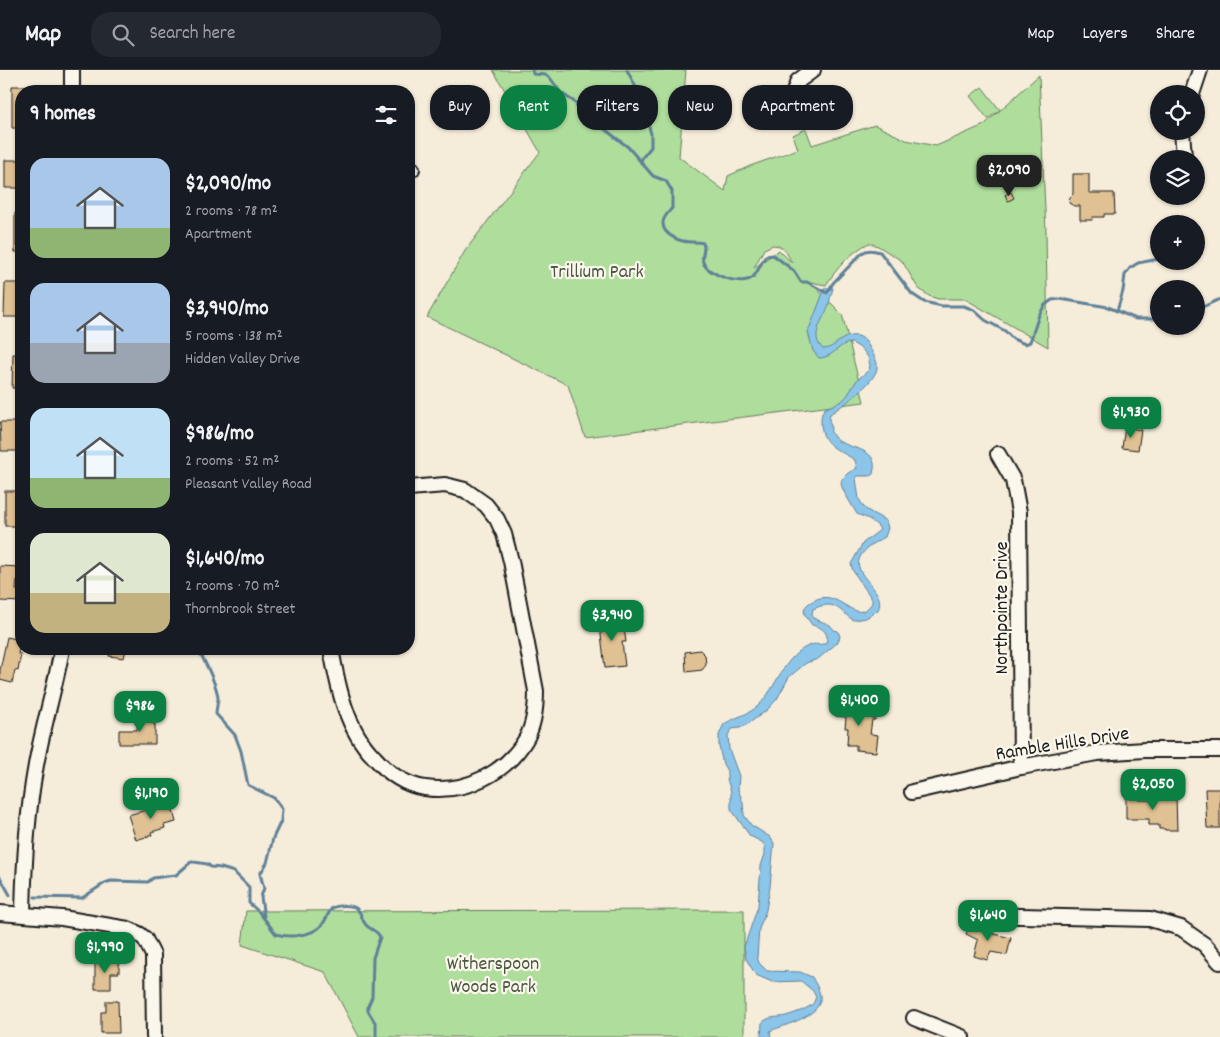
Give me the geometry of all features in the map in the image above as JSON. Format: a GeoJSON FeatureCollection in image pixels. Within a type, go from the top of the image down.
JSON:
{"type":"FeatureCollection","features":[{"type":"Feature","properties":{"kind":"street"},"geometry":{"type":"LineString","coordinates":[[72,70],[72,85]]}},
{"type":"Feature","properties":{"kind":"street"},"geometry":{"type":"LineString","coordinates":[[797,85],[798,81],[813,70]]}},
{"type":"Feature","properties":{"kind":"street"},"geometry":{"type":"LineString","coordinates":[[1195,85],[1200,70]]}},
{"type":"Feature","properties":{"kind":"street","name":"Northpointe Drive"},"geometry":{"type":"LineString","coordinates":[[998,454],[1013,480],[1019,512],[1022,766]]}},
{"type":"Feature","properties":{"kind":"street"},"geometry":{"type":"LineString","coordinates":[[332,655],[345,709],[359,737],[372,756],[388,771],[405,782],[425,788],[448,788],[469,785],[498,771],[514,755],[526,738],[532,724],[536,706],[536,691],[504,534],[497,519],[486,505],[465,490],[445,485],[415,488]]}},
{"type":"Feature","properties":{"kind":"street"},"geometry":{"type":"LineString","coordinates":[[23,913],[24,870],[30,802],[36,764],[61,655]]}},
{"type":"Feature","properties":{"kind":"street","name":"Ramble Hills Drive"},"geometry":{"type":"LineString","coordinates":[[912,792],[1022,766],[1097,753],[1145,750],[1220,750]]}},
{"type":"Feature","properties":{"kind":"street"},"geometry":{"type":"LineString","coordinates":[[0,912],[23,913],[118,927],[139,934],[149,945],[153,955],[154,1037]]}},
{"type":"Feature","properties":{"kind":"street"},"geometry":{"type":"LineString","coordinates":[[978,912],[1150,919],[1181,928],[1205,945],[1220,962]]}},
{"type":"Feature","properties":{"kind":"street"},"geometry":{"type":"LineString","coordinates":[[914,1018],[962,1037]]}},
{"type":"Feature","properties":{"kind":"green space","name":"Trillium Park"},"geometry":{"type":"Polygon","coordinates":[[[493,70],[686,70],[685,85],[668,85],[668,130],[681,130],[679,157],[725,191],[728,176],[798,149],[793,135],[804,130],[806,130],[812,145],[875,125],[906,140],[936,146],[984,125],[1039,75],[1046,232],[1048,347],[965,299],[938,299],[929,296],[918,288],[902,261],[878,246],[869,243],[845,261],[826,285],[810,282],[842,314],[864,402],[585,437],[568,385],[427,317],[465,251],[540,152],[527,130],[567,130],[567,85],[502,85],[493,70]],[[773,245],[764,249],[754,268],[779,250],[792,263],[785,251],[773,245]]]}},
{"type":"Feature","properties":{"kind":"green space"},"geometry":{"type":"Polygon","coordinates":[[[982,87],[1000,110],[988,119],[970,96],[982,87]]]}},
{"type":"Feature","properties":{"kind":"green space","name":"Witherspoon Woods Park"},"geometry":{"type":"Polygon","coordinates":[[[744,910],[744,1037],[359,1037],[325,972],[242,945],[246,911],[744,910]]]}},
{"type":"Feature","properties":{"kind":"water"},"geometry":{"type":"Polygon","coordinates":[[[825,288],[833,288],[828,307],[818,328],[817,339],[819,344],[823,349],[832,347],[847,337],[858,336],[863,338],[871,350],[877,368],[875,374],[857,394],[830,414],[831,433],[837,440],[866,452],[872,457],[874,464],[873,474],[856,478],[859,499],[867,510],[886,521],[888,528],[885,537],[867,548],[860,558],[859,567],[876,592],[879,600],[878,610],[866,618],[853,620],[840,609],[831,605],[813,609],[813,618],[830,625],[834,630],[838,631],[840,637],[837,643],[818,659],[806,663],[789,677],[777,699],[767,710],[748,724],[732,729],[728,735],[729,749],[739,776],[738,789],[743,803],[744,815],[751,825],[770,837],[774,843],[766,910],[759,929],[757,957],[759,963],[767,971],[800,972],[812,977],[820,995],[820,1002],[810,1014],[793,1023],[770,1031],[771,1037],[761,1037],[762,1023],[764,1021],[803,1010],[813,1004],[816,997],[813,991],[801,981],[772,982],[756,975],[746,959],[744,947],[758,906],[761,866],[765,854],[765,846],[762,842],[750,836],[731,809],[731,792],[727,771],[723,764],[719,747],[719,735],[724,724],[750,712],[765,699],[787,664],[802,649],[815,644],[826,643],[826,633],[819,627],[812,625],[805,615],[804,609],[808,604],[822,598],[831,598],[853,610],[859,611],[866,610],[872,603],[872,599],[853,571],[851,564],[863,543],[880,530],[869,519],[857,514],[841,484],[842,479],[848,473],[857,468],[855,460],[828,443],[822,432],[821,418],[824,409],[842,401],[857,380],[869,370],[870,365],[868,357],[862,349],[852,343],[843,345],[829,356],[819,358],[813,351],[808,332],[825,288]]]}},
{"type":"Feature","properties":{"kind":"building"},"geometry":{"type":"Polygon","coordinates":[[[12,86],[15,86],[15,128],[12,128],[12,86]]]}},
{"type":"Feature","properties":{"kind":"building"},"geometry":{"type":"Polygon","coordinates":[[[5,160],[15,160],[15,188],[5,188],[5,160]]]}},
{"type":"Feature","properties":{"kind":"building"},"geometry":{"type":"Polygon","coordinates":[[[1073,174],[1089,174],[1089,193],[1114,193],[1115,214],[1104,214],[1104,217],[1093,217],[1092,220],[1080,220],[1080,206],[1074,206],[1069,203],[1070,197],[1073,194],[1073,174]]]}},
{"type":"Feature","properties":{"kind":"building"},"geometry":{"type":"Polygon","coordinates":[[[1011,192],[1014,198],[1008,201],[1005,195],[1011,192]]]}},
{"type":"Feature","properties":{"kind":"building"},"geometry":{"type":"Polygon","coordinates":[[[5,283],[15,283],[15,317],[4,317],[5,283]]]}},
{"type":"Feature","properties":{"kind":"building"},"geometry":{"type":"Polygon","coordinates":[[[13,354],[15,354],[15,388],[12,388],[13,354]]]}},
{"type":"Feature","properties":{"kind":"building"},"geometry":{"type":"Polygon","coordinates":[[[0,422],[15,422],[15,451],[1,451],[0,422]]]}},
{"type":"Feature","properties":{"kind":"building"},"geometry":{"type":"Polygon","coordinates":[[[1125,427],[1141,430],[1138,450],[1122,448],[1125,427]]]}},
{"type":"Feature","properties":{"kind":"building"},"geometry":{"type":"Polygon","coordinates":[[[5,491],[15,491],[15,526],[5,526],[5,491]]]}},
{"type":"Feature","properties":{"kind":"building"},"geometry":{"type":"Polygon","coordinates":[[[0,566],[15,567],[15,602],[0,601],[0,566]]]}},
{"type":"Feature","properties":{"kind":"building"},"geometry":{"type":"Polygon","coordinates":[[[617,616],[619,629],[624,628],[626,642],[622,642],[625,666],[605,668],[599,618],[617,616]]]}},
{"type":"Feature","properties":{"kind":"building"},"geometry":{"type":"Polygon","coordinates":[[[7,637],[15,639],[15,655],[21,655],[18,671],[15,670],[12,683],[0,680],[0,670],[7,637]]]}},
{"type":"Feature","properties":{"kind":"building"},"geometry":{"type":"Polygon","coordinates":[[[700,650],[705,655],[706,665],[702,670],[686,672],[685,652],[700,650]]]}},
{"type":"Feature","properties":{"kind":"building"},"geometry":{"type":"Polygon","coordinates":[[[109,655],[125,655],[124,658],[109,655]]]}},
{"type":"Feature","properties":{"kind":"building"},"geometry":{"type":"Polygon","coordinates":[[[837,706],[875,709],[875,720],[872,720],[870,734],[878,735],[876,752],[856,750],[856,745],[847,745],[848,728],[845,728],[846,717],[836,716],[837,706]]]}},
{"type":"Feature","properties":{"kind":"building"},"geometry":{"type":"Polygon","coordinates":[[[153,715],[155,744],[119,744],[119,730],[137,730],[138,716],[153,715]]]}},
{"type":"Feature","properties":{"kind":"building"},"geometry":{"type":"Polygon","coordinates":[[[1205,789],[1220,789],[1220,828],[1207,828],[1205,789]]]}},
{"type":"Feature","properties":{"kind":"building"},"geometry":{"type":"Polygon","coordinates":[[[1139,792],[1139,800],[1154,800],[1154,796],[1165,798],[1165,796],[1176,796],[1177,830],[1159,829],[1159,825],[1149,825],[1149,819],[1126,819],[1126,793],[1139,792]]]}},
{"type":"Feature","properties":{"kind":"building"},"geometry":{"type":"Polygon","coordinates":[[[171,803],[176,822],[164,825],[165,828],[151,832],[152,835],[136,840],[128,815],[171,803]]]}},
{"type":"Feature","properties":{"kind":"building"},"geometry":{"type":"Polygon","coordinates":[[[972,921],[984,926],[981,931],[1011,938],[1007,955],[991,952],[987,960],[974,956],[978,940],[966,934],[972,921]]]}},
{"type":"Feature","properties":{"kind":"building"},"geometry":{"type":"Polygon","coordinates":[[[106,960],[119,960],[119,973],[111,973],[111,989],[95,989],[95,963],[106,963],[106,960]]]}},
{"type":"Feature","properties":{"kind":"building"},"geometry":{"type":"Polygon","coordinates":[[[106,1001],[118,1001],[119,1033],[101,1033],[101,1012],[106,1012],[106,1001]]]}},
{"type":"Feature","properties":{"kind":"waterway"},"geometry":{"type":"LineString","coordinates":[[532,70],[533,74],[546,75],[561,93],[576,103],[580,118],[584,122],[598,124],[628,147],[653,176],[666,181],[672,191],[672,208],[665,216],[663,222],[665,231],[672,237],[682,241],[703,243],[703,262],[706,267],[718,275],[742,281],[749,279],[756,274],[766,256],[773,255],[794,271],[801,282],[807,282],[827,293],[833,283],[862,253],[873,250],[880,252],[912,294],[924,302],[942,306],[964,306],[974,310],[985,320],[1005,331],[1013,339],[1025,344],[1030,342],[1039,315],[1045,305],[1052,300],[1060,299],[1108,307],[1136,319],[1150,319]]}},
{"type":"Feature","properties":{"kind":"waterway"},"geometry":{"type":"LineString","coordinates":[[627,70],[641,97],[651,134],[651,147],[642,158],[641,163]]}},
{"type":"Feature","properties":{"kind":"waterway"},"geometry":{"type":"LineString","coordinates":[[1117,311],[1123,291],[1125,275],[1130,268],[1138,263],[1150,261]]}},
{"type":"Feature","properties":{"kind":"waterway"},"geometry":{"type":"LineString","coordinates":[[1205,306],[1220,299]]}},
{"type":"Feature","properties":{"kind":"waterway"},"geometry":{"type":"LineString","coordinates":[[201,655],[217,693],[216,714],[235,735],[241,751],[248,785],[274,798],[282,809],[281,821],[273,838],[267,863],[260,874],[264,888],[261,897],[264,917]]}},
{"type":"Feature","properties":{"kind":"waterway"},"geometry":{"type":"LineString","coordinates":[[35,897],[82,898],[111,881],[148,882],[153,878],[176,875],[191,862],[194,862],[234,872],[249,887],[249,903],[259,912],[276,934],[287,936],[306,934],[318,929],[332,908],[342,906],[356,908],[366,925],[380,937],[373,958],[372,997],[368,1006],[368,1011],[376,1024],[376,1037]]}},
{"type":"Feature","properties":{"kind":"waterway"},"geometry":{"type":"LineString","coordinates":[[0,877],[10,895]]}}]}
